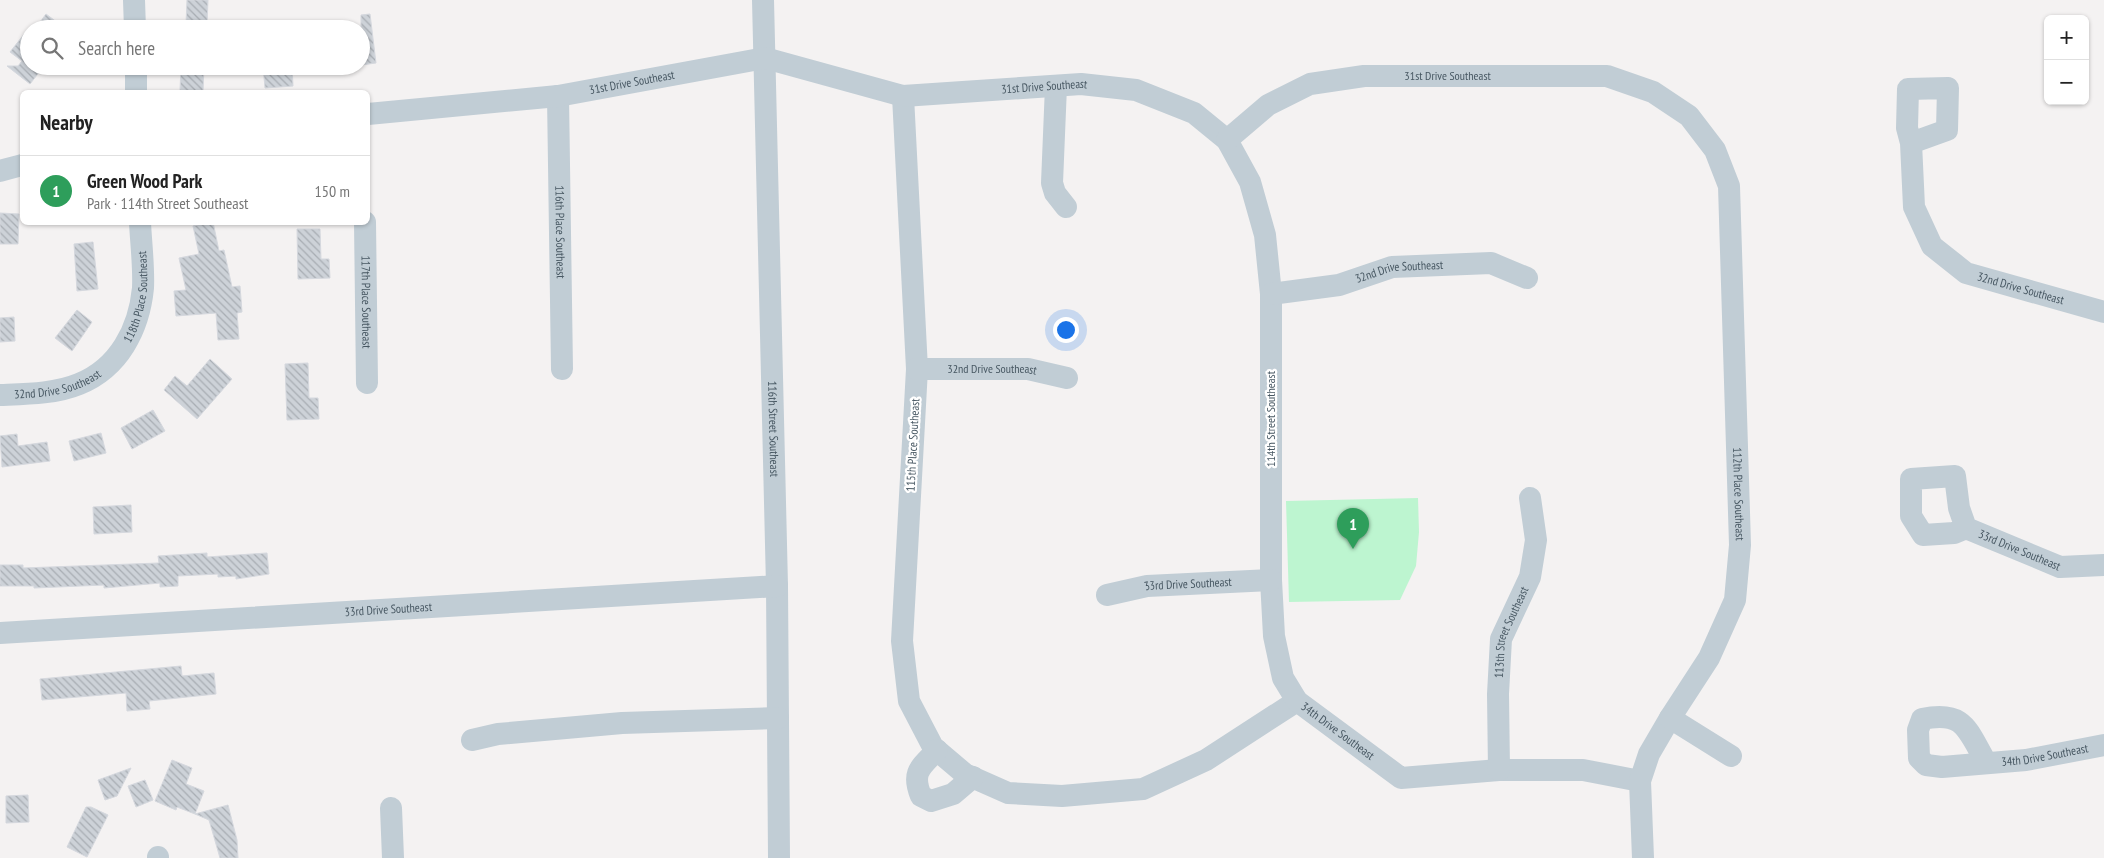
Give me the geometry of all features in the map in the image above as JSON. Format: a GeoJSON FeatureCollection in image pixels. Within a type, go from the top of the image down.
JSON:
{"type":"FeatureCollection","features":[{"type":"Feature","properties":{"kind":"street"},"geometry":{"type":"LineString","coordinates":[[134,0],[135,20]]}},
{"type":"Feature","properties":{"kind":"street","name":"116th Street Southeast"},"geometry":{"type":"LineString","coordinates":[[763,0],[777,586],[779,858]]}},
{"type":"Feature","properties":{"kind":"street","name":"31st Drive Southeast"},"geometry":{"type":"LineString","coordinates":[[370,114],[558,96],[765,58],[903,96],[1081,84],[1136,90],[1194,113],[1227,140],[1268,105],[1310,84],[1364,76],[1607,76],[1653,92],[1689,116]]}},
{"type":"Feature","properties":{"kind":"street"},"geometry":{"type":"LineString","coordinates":[[136,75],[136,90]]}},
{"type":"Feature","properties":{"kind":"street"},"geometry":{"type":"LineString","coordinates":[[1056,86],[1052,183],[1055,193],[1066,207]]}},
{"type":"Feature","properties":{"kind":"street","name":"116th Place Southeast"},"geometry":{"type":"LineString","coordinates":[[558,96],[562,369]]}},
{"type":"Feature","properties":{"kind":"street","name":"115th Place Southeast"},"geometry":{"type":"LineString","coordinates":[[903,96],[917,370],[902,641],[909,701],[933,747],[969,776]]}},
{"type":"Feature","properties":{"kind":"street","name":"112th Place Southeast"},"geometry":{"type":"LineString","coordinates":[[1643,858],[1640,781],[1649,754],[1709,658],[1734,600],[1740,545],[1729,186],[1715,150],[1689,116]]}},
{"type":"Feature","properties":{"kind":"street","name":"114th Street Southeast"},"geometry":{"type":"LineString","coordinates":[[1227,140],[1250,182],[1265,235],[1271,294],[1271,580],[1274,636],[1282,678],[1297,701]]}},
{"type":"Feature","properties":{"kind":"street","name":"32nd Drive Southeast"},"geometry":{"type":"LineString","coordinates":[[1911,143],[1914,207],[1932,246],[1966,273],[2104,312]]}},
{"type":"Feature","properties":{"kind":"street"},"geometry":{"type":"LineString","coordinates":[[0,172],[20,166]]}},
{"type":"Feature","properties":{"kind":"street","name":"118th Place Southeast"},"geometry":{"type":"LineString","coordinates":[[112,364],[134,331],[143,288],[140,225]]}},
{"type":"Feature","properties":{"kind":"street","name":"117th Place Southeast"},"geometry":{"type":"LineString","coordinates":[[365,225],[367,382]]}},
{"type":"Feature","properties":{"kind":"street","name":"32nd Drive Southeast"},"geometry":{"type":"LineString","coordinates":[[1271,294],[1338,285],[1392,267],[1491,263],[1527,278]]}},
{"type":"Feature","properties":{"kind":"street","name":"32nd Drive Southeast"},"geometry":{"type":"LineString","coordinates":[[0,395],[39,394],[79,384],[112,364]]}},
{"type":"Feature","properties":{"kind":"street","name":"32nd Drive Southeast"},"geometry":{"type":"LineString","coordinates":[[917,370],[1028,368],[1067,378]]}},
{"type":"Feature","properties":{"kind":"street","name":"113th Street Southeast"},"geometry":{"type":"LineString","coordinates":[[1499,770],[1498,694],[1501,639],[1530,577],[1536,540],[1530,498]]}},
{"type":"Feature","properties":{"kind":"street","name":"33rd Drive Southeast"},"geometry":{"type":"LineString","coordinates":[[1966,528],[2060,567],[2104,565]]}},
{"type":"Feature","properties":{"kind":"street","name":"33rd Drive Southeast"},"geometry":{"type":"LineString","coordinates":[[1108,595],[1147,586],[1271,580]]}},
{"type":"Feature","properties":{"kind":"street","name":"33rd Drive Southeast"},"geometry":{"type":"LineString","coordinates":[[0,633],[777,586]]}},
{"type":"Feature","properties":{"kind":"street","name":"34th Drive Southeast"},"geometry":{"type":"LineString","coordinates":[[969,776],[1008,793],[1062,796],[1143,789],[1206,760],[1297,701],[1401,778],[1499,770],[1583,770],[1640,781]]}},
{"type":"Feature","properties":{"kind":"street"},"geometry":{"type":"LineString","coordinates":[[472,740],[498,734],[632,723],[778,718]]}},
{"type":"Feature","properties":{"kind":"street"},"geometry":{"type":"LineString","coordinates":[[1670,718],[1731,756]]}},
{"type":"Feature","properties":{"kind":"street","name":"34th Drive Southeast"},"geometry":{"type":"LineString","coordinates":[[1986,762],[2026,760],[2104,745]]}},
{"type":"Feature","properties":{"kind":"street"},"geometry":{"type":"LineString","coordinates":[[937,750],[918,770],[916,784],[922,796],[931,801],[953,794],[969,776]]}},
{"type":"Feature","properties":{"kind":"street"},"geometry":{"type":"LineString","coordinates":[[391,808],[393,858]]}},
{"type":"Feature","properties":{"kind":"green space"},"geometry":{"type":"Polygon","coordinates":[[[1418,498],[1419,532],[1416,566],[1400,600],[1289,602],[1286,501],[1418,498]]]}},
{"type":"Feature","properties":{"kind":"building"},"geometry":{"type":"Polygon","coordinates":[[[187,0],[208,0],[207,20],[186,20],[187,0]]]}},
{"type":"Feature","properties":{"kind":"building"},"geometry":{"type":"Polygon","coordinates":[[[46,14],[54,20],[42,20],[46,14]]]}},
{"type":"Feature","properties":{"kind":"building"},"geometry":{"type":"Polygon","coordinates":[[[370,14],[376,63],[370,64],[370,20],[361,20],[361,15],[370,14]]]}},
{"type":"Feature","properties":{"kind":"building"},"geometry":{"type":"Polygon","coordinates":[[[20,39],[20,60],[10,52],[20,39]]]}},
{"type":"Feature","properties":{"kind":"building"},"geometry":{"type":"Polygon","coordinates":[[[20,64],[20,75],[37,75],[30,84],[7,66],[18,66],[20,64]]]}},
{"type":"Feature","properties":{"kind":"building"},"geometry":{"type":"Polygon","coordinates":[[[181,75],[204,75],[203,90],[180,90],[181,75]]]}},
{"type":"Feature","properties":{"kind":"building"},"geometry":{"type":"Polygon","coordinates":[[[264,75],[292,75],[293,86],[265,88],[264,75]]]}},
{"type":"Feature","properties":{"kind":"building"},"geometry":{"type":"Polygon","coordinates":[[[0,213],[19,214],[18,244],[0,244],[0,213]]]}},
{"type":"Feature","properties":{"kind":"building"},"geometry":{"type":"Polygon","coordinates":[[[214,225],[219,251],[224,250],[232,287],[240,286],[242,312],[237,313],[239,339],[218,340],[216,313],[176,316],[174,291],[186,290],[179,258],[199,254],[193,226],[214,225]]]}},
{"type":"Feature","properties":{"kind":"building"},"geometry":{"type":"Polygon","coordinates":[[[297,229],[320,229],[321,259],[329,259],[330,278],[298,279],[297,229]]]}},
{"type":"Feature","properties":{"kind":"building"},"geometry":{"type":"Polygon","coordinates":[[[93,242],[98,289],[77,291],[74,244],[93,242]]]}},
{"type":"Feature","properties":{"kind":"building"},"geometry":{"type":"Polygon","coordinates":[[[77,310],[92,322],[72,351],[55,338],[77,310]]]}},
{"type":"Feature","properties":{"kind":"building"},"geometry":{"type":"Polygon","coordinates":[[[14,317],[15,341],[0,342],[0,318],[14,317]]]}},
{"type":"Feature","properties":{"kind":"building"},"geometry":{"type":"Polygon","coordinates":[[[210,359],[232,379],[197,419],[164,390],[175,376],[187,386],[210,359]]]}},
{"type":"Feature","properties":{"kind":"building"},"geometry":{"type":"Polygon","coordinates":[[[308,363],[309,398],[318,398],[319,419],[287,420],[285,364],[308,363]]]}},
{"type":"Feature","properties":{"kind":"building"},"geometry":{"type":"Polygon","coordinates":[[[153,410],[165,431],[132,449],[121,428],[153,410]]]}},
{"type":"Feature","properties":{"kind":"building"},"geometry":{"type":"Polygon","coordinates":[[[101,433],[106,453],[74,461],[69,441],[101,433]]]}},
{"type":"Feature","properties":{"kind":"building"},"geometry":{"type":"Polygon","coordinates":[[[17,434],[18,446],[47,442],[50,461],[2,467],[0,436],[17,434]]]}},
{"type":"Feature","properties":{"kind":"building"},"geometry":{"type":"Polygon","coordinates":[[[131,505],[132,532],[94,534],[93,507],[131,505]]]}},
{"type":"Feature","properties":{"kind":"building"},"geometry":{"type":"Polygon","coordinates":[[[207,553],[207,557],[267,553],[269,574],[236,579],[236,576],[218,577],[218,574],[178,576],[178,586],[160,587],[160,583],[104,588],[104,585],[34,588],[34,586],[0,586],[0,565],[23,565],[23,568],[159,563],[158,556],[207,553]]]}},
{"type":"Feature","properties":{"kind":"building"},"geometry":{"type":"Polygon","coordinates":[[[181,666],[182,676],[214,673],[216,694],[149,701],[150,709],[127,711],[126,693],[42,700],[40,679],[181,666]]]}},
{"type":"Feature","properties":{"kind":"building"},"geometry":{"type":"Polygon","coordinates":[[[172,760],[192,768],[186,784],[204,791],[195,814],[177,807],[176,810],[155,801],[172,760]]]}},
{"type":"Feature","properties":{"kind":"building"},"geometry":{"type":"Polygon","coordinates":[[[131,768],[117,796],[105,800],[98,780],[131,768]]]}},
{"type":"Feature","properties":{"kind":"building"},"geometry":{"type":"Polygon","coordinates":[[[145,780],[153,800],[136,807],[128,786],[145,780]]]}},
{"type":"Feature","properties":{"kind":"building"},"geometry":{"type":"Polygon","coordinates":[[[28,795],[29,822],[6,823],[6,796],[28,795]]]}},
{"type":"Feature","properties":{"kind":"building"},"geometry":{"type":"Polygon","coordinates":[[[228,805],[237,840],[238,858],[220,858],[209,820],[195,814],[228,805]]]}},
{"type":"Feature","properties":{"kind":"building"},"geometry":{"type":"Polygon","coordinates":[[[86,807],[91,807],[108,815],[87,857],[67,847],[86,807]]]}},
{"type":"Feature","properties":{"kind":"place","name":"Green Wood Park"},"geometry":{"type":"Point","coordinates":[1353,549]}}]}
